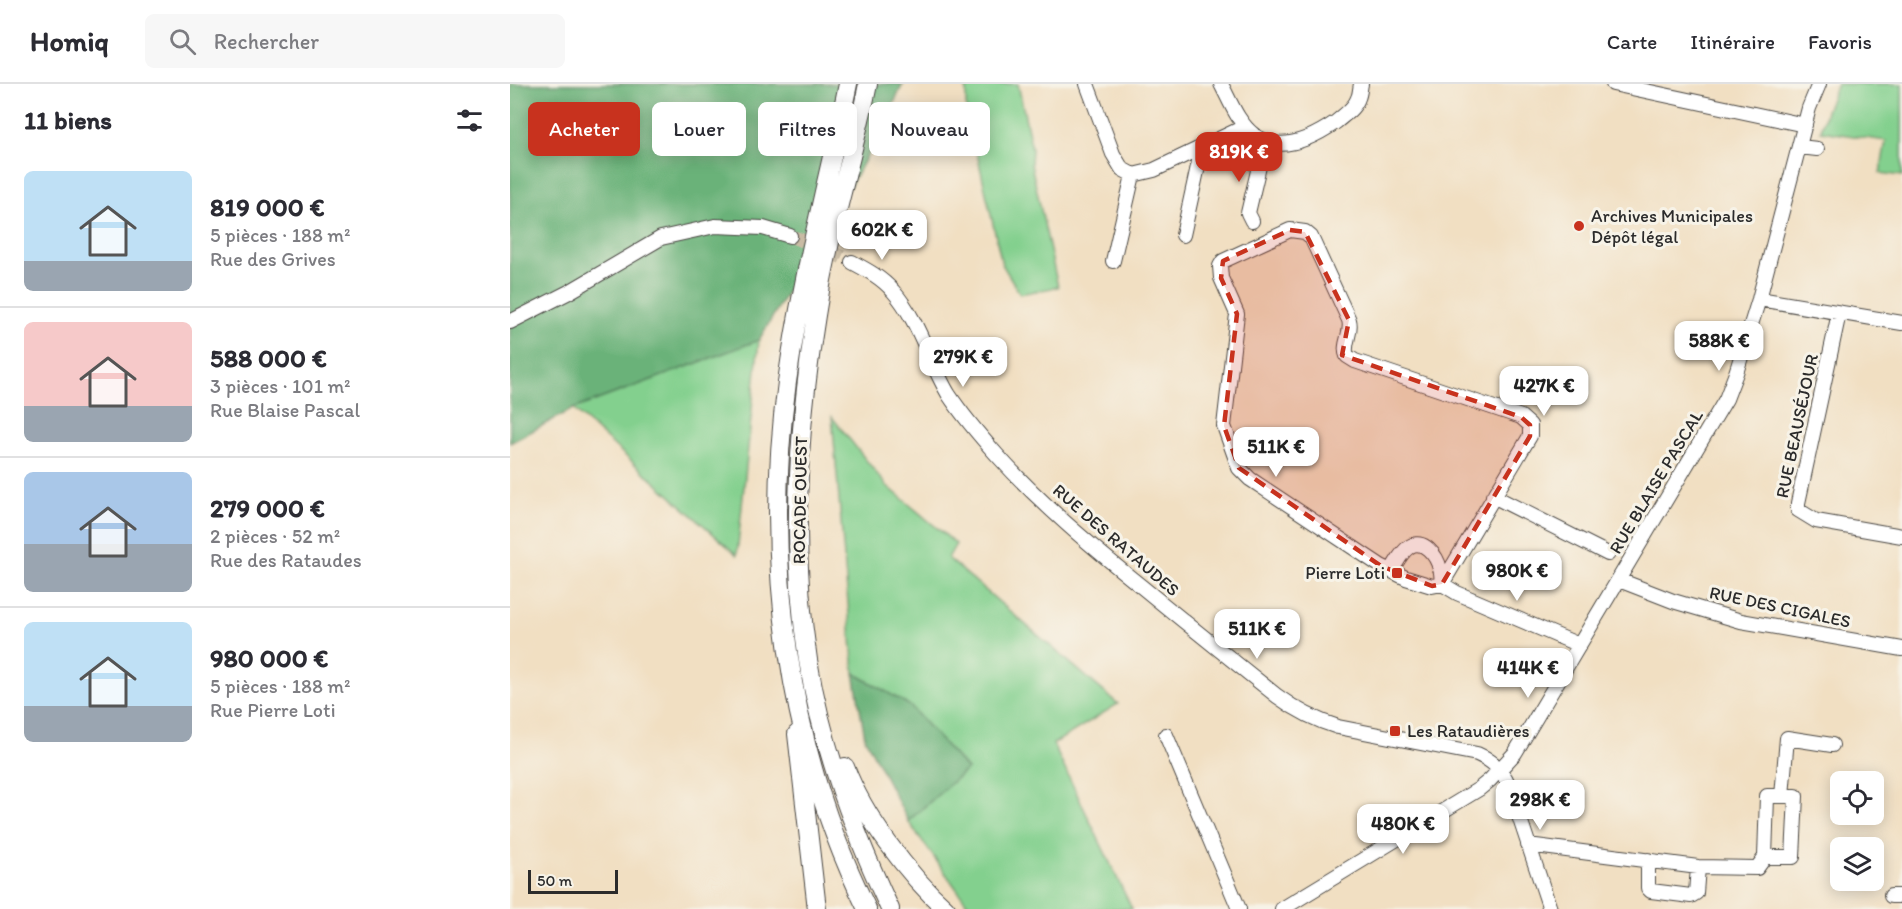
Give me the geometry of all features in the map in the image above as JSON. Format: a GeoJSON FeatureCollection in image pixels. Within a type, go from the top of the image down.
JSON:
{"type":"FeatureCollection","features":[{"type":"Feature","properties":{"kind":"main road","name":"ROCADE OUEST"},"geometry":{"type":"LineString","coordinates":[[848,84],[803,288],[787,383],[777,525],[779,578],[795,696],[819,785],[846,862],[867,909]]}},
{"type":"Feature","properties":{"kind":"main road","name":"ROCADE OUEST"},"geometry":{"type":"LineString","coordinates":[[868,84],[829,247],[806,385],[798,476],[799,577],[808,659],[824,733],[851,818],[890,909]]}},
{"type":"Feature","properties":{"kind":"main road"},"geometry":{"type":"LineString","coordinates":[[808,659],[842,759],[860,798],[912,873],[946,909]]}},
{"type":"Feature","properties":{"kind":"main road"},"geometry":{"type":"LineString","coordinates":[[795,696],[798,757],[817,909]]}},
{"type":"Feature","properties":{"kind":"street"},"geometry":{"type":"LineString","coordinates":[[1087,84],[1113,154],[1122,169],[1133,175],[1154,170],[1244,127]]}},
{"type":"Feature","properties":{"kind":"street"},"geometry":{"type":"LineString","coordinates":[[1221,84],[1244,127],[1265,141],[1281,144],[1305,140],[1343,116],[1358,99],[1361,84]]}},
{"type":"Feature","properties":{"kind":"street"},"geometry":{"type":"LineString","coordinates":[[1612,84],[1805,125]]}},
{"type":"Feature","properties":{"kind":"street","name":"RUE BLAISE PASCAL"},"geometry":{"type":"LineString","coordinates":[[1282,909],[1459,802],[1490,780],[1515,753],[1726,399],[1759,299],[1805,125],[1819,84]]}},
{"type":"Feature","properties":{"kind":"street"},"geometry":{"type":"LineString","coordinates":[[1252,220],[1248,213],[1265,141]]}},
{"type":"Feature","properties":{"kind":"street"},"geometry":{"type":"LineString","coordinates":[[1800,147],[1817,149]]}},
{"type":"Feature","properties":{"kind":"street"},"geometry":{"type":"LineString","coordinates":[[1184,235],[1202,148]]}},
{"type":"Feature","properties":{"kind":"street"},"geometry":{"type":"LineString","coordinates":[[1113,261],[1133,175]]}},
{"type":"Feature","properties":{"kind":"street"},"geometry":{"type":"LineString","coordinates":[[510,322],[569,292],[661,238],[715,226],[763,228],[790,236]]}},
{"type":"Feature","properties":{"kind":"street"},"geometry":{"type":"LineString","coordinates":[[1442,584],[1530,436],[1532,430],[1527,420],[1355,361],[1347,356],[1345,346],[1351,327],[1349,320],[1311,237],[1305,232],[1290,230],[1223,261],[1219,272],[1237,314],[1224,426],[1239,468],[1250,479],[1391,571],[1432,586],[1442,584],[1457,593],[1579,645]]}},
{"type":"Feature","properties":{"kind":"street","name":"RUE DES RATAUDES"},"geometry":{"type":"LineString","coordinates":[[852,262],[881,280],[903,303],[950,396],[964,416],[1032,491],[1101,554],[1277,696],[1296,710],[1318,721],[1338,727],[1477,754],[1488,759],[1500,770]]}},
{"type":"Feature","properties":{"kind":"street"},"geometry":{"type":"LineString","coordinates":[[1759,299],[1902,323]]}},
{"type":"Feature","properties":{"kind":"street","name":"RUE BEAUSÉJOUR"},"geometry":{"type":"LineString","coordinates":[[1839,313],[1798,510],[1816,521],[1902,536]]}},
{"type":"Feature","properties":{"kind":"street"},"geometry":{"type":"LineString","coordinates":[[1493,496],[1608,554]]}},
{"type":"Feature","properties":{"kind":"street"},"geometry":{"type":"LineString","coordinates":[[1391,571],[1406,549],[1411,545],[1419,544],[1431,551],[1441,569],[1442,584]]}},
{"type":"Feature","properties":{"kind":"street","name":"RUE DES CIGALES"},"geometry":{"type":"LineString","coordinates":[[1619,580],[1673,601],[1741,621],[1902,649]]}},
{"type":"Feature","properties":{"kind":"street"},"geometry":{"type":"LineString","coordinates":[[1166,735],[1239,909]]}},
{"type":"Feature","properties":{"kind":"street"},"geometry":{"type":"LineString","coordinates":[[1782,796],[1787,738],[1832,745]]}},
{"type":"Feature","properties":{"kind":"street"},"geometry":{"type":"LineString","coordinates":[[1500,770],[1509,786],[1550,909]]}},
{"type":"Feature","properties":{"kind":"street"},"geometry":{"type":"LineString","coordinates":[[1528,845],[1698,867],[1757,868],[1765,858],[1767,796],[1796,796],[1793,857],[1765,858]]}},
{"type":"Feature","properties":{"kind":"street"},"geometry":{"type":"LineString","coordinates":[[1648,860],[1647,888],[1651,891],[1691,896],[1696,893],[1698,867]]}},
{"type":"Feature","properties":{"kind":"highlighted area"},"geometry":{"type":"Polygon","coordinates":[[[1290,230],[1305,232],[1349,320],[1342,355],[1521,417],[1530,425],[1530,436],[1442,584],[1432,586],[1381,566],[1239,468],[1224,426],[1237,314],[1221,278],[1223,261],[1290,230]]]}},
{"type":"Feature","properties":{"kind":"green space"},"geometry":{"type":"Polygon","coordinates":[[[510,84],[903,84],[894,102],[869,102],[869,153],[759,340],[573,409],[510,443],[510,84]]]}},
{"type":"Feature","properties":{"kind":"green space"},"geometry":{"type":"Polygon","coordinates":[[[966,84],[1018,84],[1032,149],[1031,164],[1058,287],[1020,294],[1002,264],[978,156],[990,156],[990,102],[966,102],[966,84]]]}},
{"type":"Feature","properties":{"kind":"green space"},"geometry":{"type":"Polygon","coordinates":[[[1837,84],[1902,84],[1902,176],[1880,173],[1886,141],[1821,131],[1837,84]]]}},
{"type":"Feature","properties":{"kind":"green space"},"geometry":{"type":"Polygon","coordinates":[[[759,340],[737,555],[573,409],[759,340]]]}},
{"type":"Feature","properties":{"kind":"green space"},"geometry":{"type":"Polygon","coordinates":[[[832,417],[885,484],[956,544],[948,558],[1118,704],[1053,744],[1132,909],[971,909],[908,821],[967,769],[909,705],[854,673],[832,417]]]}},
{"type":"Feature","properties":{"kind":"green space"},"geometry":{"type":"Polygon","coordinates":[[[854,673],[909,705],[967,769],[908,821],[865,738],[854,673]]]}},
{"type":"Feature","properties":{"kind":"tunnel"},"geometry":{"type":"LineString","coordinates":[[790,236],[852,262]]}},
{"type":"Feature","properties":{"kind":"place","name":"Archives Municipales Dépôt légal"},"geometry":{"type":"Point","coordinates":[1579,226]}},
{"type":"Feature","properties":{"kind":"place","name":"Pierre Loti"},"geometry":{"type":"Point","coordinates":[1397,573]}},
{"type":"Feature","properties":{"kind":"place","name":"Les Rataudières"},"geometry":{"type":"Point","coordinates":[1395,731]}}]}
